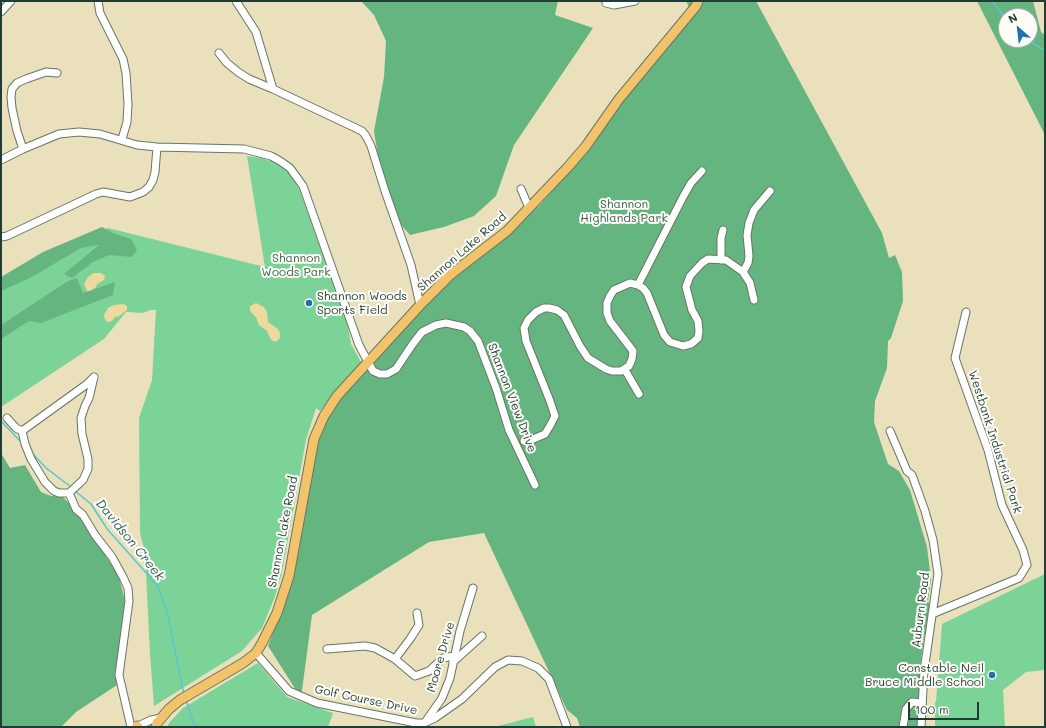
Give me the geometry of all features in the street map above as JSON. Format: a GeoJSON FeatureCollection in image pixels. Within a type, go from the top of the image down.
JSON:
{"type":"FeatureCollection","features":[{"type":"Feature","properties":{"kind":"main road","name":"Shannon Lake Road"},"geometry":{"type":"LineString","coordinates":[[156,727],[161,718],[169,709],[180,700],[243,663],[256,653],[262,643],[274,619],[289,576],[311,452],[316,433],[329,406],[420,305],[450,275],[507,231],[567,168],[586,146],[619,98],[696,6],[698,1]]}},
{"type":"Feature","properties":{"kind":"street"},"geometry":{"type":"LineString","coordinates":[[1,12],[11,1]]}},
{"type":"Feature","properties":{"kind":"street"},"geometry":{"type":"LineString","coordinates":[[98,1],[100,13],[124,59],[128,104],[127,122],[122,139]]}},
{"type":"Feature","properties":{"kind":"street"},"geometry":{"type":"LineString","coordinates":[[236,1],[256,32],[273,89]]}},
{"type":"Feature","properties":{"kind":"street"},"geometry":{"type":"LineString","coordinates":[[606,3],[614,5],[635,1]]}},
{"type":"Feature","properties":{"kind":"street"},"geometry":{"type":"LineString","coordinates":[[219,53],[227,63],[249,79],[362,131],[366,136],[371,146],[410,265],[420,305]]}},
{"type":"Feature","properties":{"kind":"street"},"geometry":{"type":"LineString","coordinates":[[23,149],[12,108],[12,89],[17,83],[26,79],[46,72],[57,73]]}},
{"type":"Feature","properties":{"kind":"street"},"geometry":{"type":"LineString","coordinates":[[1,160],[59,134],[78,132],[100,134],[122,139],[137,145],[157,148],[244,150],[271,156],[290,168],[303,186],[359,345],[369,362]]}},
{"type":"Feature","properties":{"kind":"street"},"geometry":{"type":"LineString","coordinates":[[1,237],[96,194],[103,192],[130,198],[143,192],[149,187],[153,180],[157,148]]}},
{"type":"Feature","properties":{"kind":"street"},"geometry":{"type":"LineString","coordinates":[[638,285],[683,197],[691,183],[702,171]]}},
{"type":"Feature","properties":{"kind":"street"},"geometry":{"type":"LineString","coordinates":[[520,190],[529,208]]}},
{"type":"Feature","properties":{"kind":"street"},"geometry":{"type":"LineString","coordinates":[[743,272],[748,263],[749,256],[749,223],[754,210],[770,191]]}},
{"type":"Feature","properties":{"kind":"street"},"geometry":{"type":"LineString","coordinates":[[721,260],[721,238],[723,230]]}},
{"type":"Feature","properties":{"kind":"street"},"geometry":{"type":"LineString","coordinates":[[517,446],[524,441],[532,440],[545,434],[555,416],[526,341],[524,328],[528,320],[536,312],[544,308],[549,308],[557,310],[564,315],[588,358],[598,365],[612,371],[625,370],[629,366],[632,359],[633,351],[610,321],[607,313],[607,304],[614,290],[630,283],[638,285],[647,293],[664,335],[670,342],[683,346],[691,344],[698,338],[699,331],[698,321],[692,310],[686,287],[690,276],[702,263],[708,259],[716,258],[726,260],[743,272],[750,282],[754,300]]}},
{"type":"Feature","properties":{"kind":"street","name":"Westbank Industrial Park"},"geometry":{"type":"LineString","coordinates":[[932,614],[1019,578],[1027,565],[1023,550],[1002,505],[988,450],[955,358],[966,312]]}},
{"type":"Feature","properties":{"kind":"street","name":"Shannon View Drive"},"geometry":{"type":"LineString","coordinates":[[369,362],[373,371],[380,374],[387,374],[396,369],[422,332],[436,325],[446,323],[464,327],[470,331],[478,341],[496,388],[509,430],[535,485]]}},
{"type":"Feature","properties":{"kind":"street"},"geometry":{"type":"LineString","coordinates":[[625,370],[639,394]]}},
{"type":"Feature","properties":{"kind":"street"},"geometry":{"type":"LineString","coordinates":[[7,418],[16,428],[22,431],[31,459],[45,482],[54,491],[59,493],[69,492],[83,480],[88,469],[88,459],[82,434],[81,418],[89,398],[94,377],[87,384],[22,431]]}},
{"type":"Feature","properties":{"kind":"street","name":"Auburn Road"},"geometry":{"type":"LineString","coordinates":[[890,431],[907,471],[912,475],[933,540],[938,574],[924,671],[922,727]]}},
{"type":"Feature","properties":{"kind":"street"},"geometry":{"type":"LineString","coordinates":[[69,492],[76,509],[83,515],[95,535],[112,557],[128,588],[129,601],[118,675],[131,727]]}},
{"type":"Feature","properties":{"kind":"street","name":"Moore Drive"},"geometry":{"type":"LineString","coordinates":[[423,725],[442,698],[450,678],[460,631],[473,588]]}},
{"type":"Feature","properties":{"kind":"street"},"geometry":{"type":"LineString","coordinates":[[395,659],[419,625],[417,613]]}},
{"type":"Feature","properties":{"kind":"street"},"geometry":{"type":"LineString","coordinates":[[327,648],[365,646],[375,648],[395,659],[415,676],[429,671],[443,658],[453,659],[482,636]]}},
{"type":"Feature","properties":{"kind":"street","name":"Golf Course Drive"},"geometry":{"type":"LineString","coordinates":[[256,653],[289,691],[317,703],[423,725],[462,699],[495,667],[508,660],[522,661],[538,668],[550,679],[567,727]]}},
{"type":"Feature","properties":{"kind":"street"},"geometry":{"type":"LineString","coordinates":[[903,727],[906,709],[912,702],[922,703]]}},
{"type":"Feature","properties":{"kind":"street"},"geometry":{"type":"LineString","coordinates":[[137,727],[151,720],[161,718]]}},
{"type":"Feature","properties":{"kind":"green space"},"geometry":{"type":"Polygon","coordinates":[[[361,1],[558,1],[555,15],[593,28],[514,145],[496,196],[474,216],[444,227],[410,235],[390,213],[382,182],[374,131],[384,77],[386,41],[374,15],[361,1]]]}},
{"type":"Feature","properties":{"kind":"green space","name":"Shannon Highlands Park"},"geometry":{"type":"Polygon","coordinates":[[[686,1],[756,1],[882,233],[889,258],[895,255],[902,272],[903,301],[891,338],[888,341],[887,368],[875,401],[874,422],[888,464],[899,471],[910,490],[927,547],[931,580],[928,601],[930,606],[924,635],[920,668],[924,676],[917,727],[580,727],[577,718],[567,710],[484,533],[429,542],[312,615],[301,698],[268,646],[291,585],[317,445],[327,419],[340,400],[442,289],[539,206],[589,150],[632,88],[691,11],[686,1]]]}},
{"type":"Feature","properties":{"kind":"green space"},"geometry":{"type":"Polygon","coordinates":[[[977,1],[1033,1],[1035,8],[998,8],[998,42],[977,1]]]}},
{"type":"Feature","properties":{"kind":"green space"},"geometry":{"type":"Polygon","coordinates":[[[1038,20],[1041,32],[1045,35],[1045,135],[1001,48],[1038,48],[1038,20]]]}},
{"type":"Feature","properties":{"kind":"green space","name":"Shannon Woods Park"},"geometry":{"type":"Polygon","coordinates":[[[247,156],[261,158],[276,163],[290,174],[300,191],[348,326],[351,344],[362,364],[338,388],[320,411],[316,408],[306,440],[281,577],[262,628],[242,651],[154,706],[145,552],[140,533],[139,418],[152,380],[156,310],[143,313],[126,312],[104,339],[1,407],[1,286],[20,280],[108,228],[265,267],[247,156]]]}},
{"type":"Feature","properties":{"kind":"green space"},"geometry":{"type":"Polygon","coordinates":[[[102,227],[115,234],[131,239],[137,250],[132,257],[109,255],[93,262],[72,278],[64,274],[99,245],[81,248],[30,278],[1,291],[1,277],[43,252],[102,227]]]}},
{"type":"Feature","properties":{"kind":"green space"},"geometry":{"type":"Polygon","coordinates":[[[77,278],[83,293],[115,282],[113,295],[41,323],[29,321],[1,339],[1,325],[68,281],[77,278]]]}},
{"type":"Feature","properties":{"kind":"green space"},"geometry":{"type":"Polygon","coordinates":[[[1,453],[10,468],[25,465],[41,492],[51,496],[62,496],[79,514],[119,577],[125,601],[116,674],[117,685],[76,712],[61,727],[1,727],[1,453]]]}},
{"type":"Feature","properties":{"kind":"green space","name":"Constable Neil Bruce Middle School"},"geometry":{"type":"Polygon","coordinates":[[[1045,574],[1045,670],[1026,672],[1003,690],[1005,727],[935,727],[935,702],[942,624],[1045,574]]]}},
{"type":"Feature","properties":{"kind":"green space"},"geometry":{"type":"Polygon","coordinates":[[[258,663],[287,697],[333,713],[328,727],[167,727],[183,708],[258,663]]]}},
{"type":"Feature","properties":{"kind":"green space"},"geometry":{"type":"Polygon","coordinates":[[[533,717],[536,727],[494,727],[533,717]]]}},
{"type":"Feature","properties":{"kind":"sand"},"geometry":{"type":"Polygon","coordinates":[[[94,273],[101,273],[105,276],[104,280],[90,291],[87,291],[84,284],[88,277],[94,273]]]}},
{"type":"Feature","properties":{"kind":"sand"},"geometry":{"type":"Polygon","coordinates":[[[256,303],[264,307],[267,312],[268,322],[278,329],[280,338],[276,342],[271,340],[267,331],[259,325],[256,317],[250,311],[250,306],[256,303]]]}},
{"type":"Feature","properties":{"kind":"sand"},"geometry":{"type":"Polygon","coordinates":[[[123,304],[127,306],[127,310],[115,317],[112,321],[108,322],[105,320],[104,315],[108,308],[114,305],[123,304]]]}},
{"type":"Feature","properties":{"kind":"waterway"},"geometry":{"type":"LineString","coordinates":[[992,1],[998,9]]}},
{"type":"Feature","properties":{"kind":"waterway"},"geometry":{"type":"LineString","coordinates":[[1038,46],[1045,51]]}},
{"type":"Feature","properties":{"kind":"waterway","name":"Davidson Creek"},"geometry":{"type":"LineString","coordinates":[[1,421],[22,443]]}},
{"type":"Feature","properties":{"kind":"waterway","name":"Davidson Creek"},"geometry":{"type":"LineString","coordinates":[[32,453],[46,468],[71,487]]}},
{"type":"Feature","properties":{"kind":"waterway","name":"Davidson Creek"},"geometry":{"type":"LineString","coordinates":[[75,491],[91,504],[108,530],[157,585],[167,611],[184,695]]}},
{"type":"Feature","properties":{"kind":"waterway","name":"Davidson Creek"},"geometry":{"type":"LineString","coordinates":[[186,700],[195,727]]}},
{"type":"Feature","properties":{"kind":"place","name":"Shannon Woods Sports Field"},"geometry":{"type":"Point","coordinates":[309,303]}},
{"type":"Feature","properties":{"kind":"place","name":"Constable Neil Bruce Middle School"},"geometry":{"type":"Point","coordinates":[992,675]}}]}
